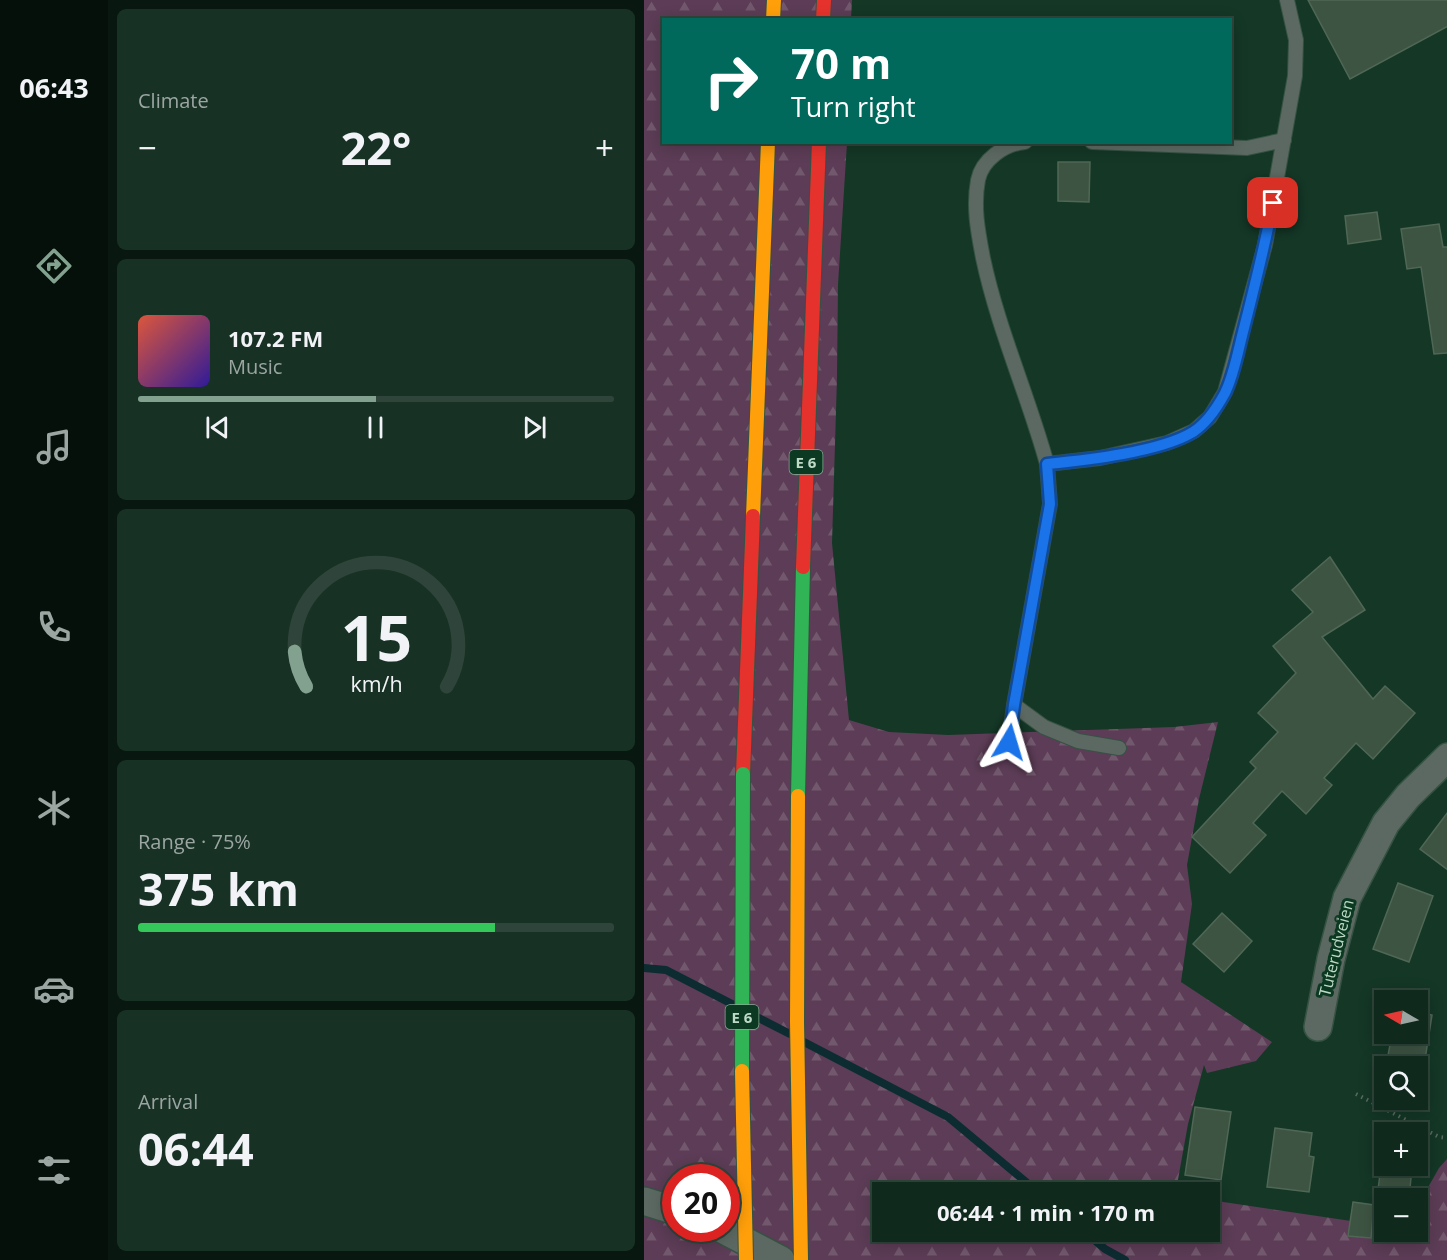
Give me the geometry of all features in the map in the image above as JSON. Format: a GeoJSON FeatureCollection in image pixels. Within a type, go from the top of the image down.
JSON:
{"type":"FeatureCollection","features":[{"type":"Feature","properties":{"kind":"highway"},"geometry":{"type":"LineString","coordinates":[[773,18],[774,0]]}},
{"type":"Feature","properties":{"kind":"highway"},"geometry":{"type":"LineString","coordinates":[[823,18],[824,0]]}},
{"type":"Feature","properties":{"kind":"highway","name":"E 6"},"geometry":{"type":"LineString","coordinates":[[746,1260],[742,1095],[743,774],[768,144]]}},
{"type":"Feature","properties":{"kind":"highway","name":"E 6"},"geometry":{"type":"LineString","coordinates":[[801,1260],[797,1098],[798,781],[805,511],[819,144]]}},
{"type":"Feature","properties":{"kind":"street","name":"Tuterudveien"},"geometry":{"type":"LineString","coordinates":[[1318,1027],[1331,959],[1347,898],[1386,823],[1408,796],[1448,757]]}},
{"type":"Feature","properties":{"kind":"street"},"geometry":{"type":"LineString","coordinates":[[644,1202],[662,1207]]}},
{"type":"Feature","properties":{"kind":"street"},"geometry":{"type":"LineString","coordinates":[[740,1238],[781,1260]]}},
{"type":"Feature","properties":{"kind":"lane"},"geometry":{"type":"LineString","coordinates":[[1047,464],[1100,458],[1167,443],[1194,431],[1210,417],[1225,392],[1239,348],[1265,244],[1295,75],[1296,40],[1287,0]]}},
{"type":"Feature","properties":{"kind":"lane"},"geometry":{"type":"LineString","coordinates":[[1144,144],[1247,148],[1284,140]]}},
{"type":"Feature","properties":{"kind":"lane"},"geometry":{"type":"LineString","coordinates":[[1009,742],[1050,504],[1047,464],[995,305],[975,218],[978,179],[984,165],[992,156],[1005,148],[1018,144]]}},
{"type":"Feature","properties":{"kind":"lane"},"geometry":{"type":"LineString","coordinates":[[1014,705],[1044,727],[1078,741],[1120,748]]}},
{"type":"Feature","properties":{"kind":"path"},"geometry":{"type":"LineString","coordinates":[[1356,1094],[1439,1137],[1448,1138]]}},
{"type":"Feature","properties":{"kind":"green space"},"geometry":{"type":"Polygon","coordinates":[[[644,0],[852,0],[851,18],[662,18],[662,144],[847,144],[838,285],[832,543],[849,720],[889,732],[948,735],[1174,727],[1218,722],[1199,799],[1187,865],[1192,904],[1181,982],[1272,1042],[1256,1061],[1207,1073],[1204,1065],[1188,1124],[1178,1182],[872,1182],[872,1242],[1220,1242],[1220,1201],[1374,1224],[1374,1242],[1428,1242],[1428,1188],[1447,1159],[1447,1260],[644,1260],[644,0]]]}},
{"type":"Feature","properties":{"kind":"building"},"geometry":{"type":"Polygon","coordinates":[[[1308,0],[1448,0],[1448,26],[1350,79],[1308,0]]]}},
{"type":"Feature","properties":{"kind":"building"},"geometry":{"type":"Polygon","coordinates":[[[1058,162],[1090,162],[1089,202],[1058,201],[1058,162]]]}},
{"type":"Feature","properties":{"kind":"building"},"geometry":{"type":"Polygon","coordinates":[[[1377,212],[1381,239],[1348,244],[1345,216],[1377,212]]]}},
{"type":"Feature","properties":{"kind":"building"},"geometry":{"type":"Polygon","coordinates":[[[1439,224],[1443,247],[1448,247],[1448,353],[1434,354],[1421,267],[1407,269],[1401,229],[1439,224]]]}},
{"type":"Feature","properties":{"kind":"building"},"geometry":{"type":"Polygon","coordinates":[[[1330,557],[1365,610],[1322,637],[1373,699],[1385,686],[1415,713],[1373,759],[1356,743],[1324,778],[1332,785],[1306,814],[1282,791],[1253,823],[1266,835],[1230,873],[1192,837],[1256,768],[1250,762],[1278,732],[1258,713],[1296,673],[1273,646],[1313,612],[1292,590],[1330,557]]]}},
{"type":"Feature","properties":{"kind":"building"},"geometry":{"type":"Polygon","coordinates":[[[1448,812],[1448,870],[1420,849],[1448,812]]]}},
{"type":"Feature","properties":{"kind":"building"},"geometry":{"type":"Polygon","coordinates":[[[1398,883],[1433,896],[1409,962],[1373,949],[1398,883]]]}},
{"type":"Feature","properties":{"kind":"building"},"geometry":{"type":"Polygon","coordinates":[[[1222,913],[1252,941],[1224,972],[1193,944],[1222,913]]]}},
{"type":"Feature","properties":{"kind":"building"},"geometry":{"type":"Polygon","coordinates":[[[1428,1014],[1432,1015],[1428,1040],[1428,1014]]]}},
{"type":"Feature","properties":{"kind":"building"},"geometry":{"type":"Polygon","coordinates":[[[1390,1044],[1427,1044],[1426,1056],[1388,1056],[1390,1044]]]}},
{"type":"Feature","properties":{"kind":"building"},"geometry":{"type":"Polygon","coordinates":[[[1195,1107],[1231,1112],[1221,1180],[1185,1175],[1195,1107]]]}},
{"type":"Feature","properties":{"kind":"building"},"geometry":{"type":"Polygon","coordinates":[[[1275,1128],[1312,1133],[1309,1156],[1314,1157],[1309,1192],[1267,1187],[1275,1128]]]}},
{"type":"Feature","properties":{"kind":"building"},"geometry":{"type":"Polygon","coordinates":[[[1380,1176],[1411,1176],[1410,1188],[1378,1188],[1380,1176]]]}},
{"type":"Feature","properties":{"kind":"building"},"geometry":{"type":"Polygon","coordinates":[[[1353,1202],[1374,1205],[1371,1238],[1348,1236],[1353,1202]]]}},
{"type":"Feature","properties":{"kind":"waterway"},"geometry":{"type":"LineString","coordinates":[[644,968],[666,970],[734,1005]]}},
{"type":"Feature","properties":{"kind":"waterway"},"geometry":{"type":"LineString","coordinates":[[751,1014],[790,1034]]}},
{"type":"Feature","properties":{"kind":"waterway"},"geometry":{"type":"LineString","coordinates":[[804,1042],[948,1117],[1026,1182]]}},
{"type":"Feature","properties":{"kind":"waterway"},"geometry":{"type":"LineString","coordinates":[[1097,1242],[1125,1260]]}},
{"type":"Feature","properties":{"kind":"traffic: fast"},"geometry":{"type":"LineString","coordinates":[[798,796],[803,567]]}},
{"type":"Feature","properties":{"kind":"traffic: fast"},"geometry":{"type":"LineString","coordinates":[[742,1071],[743,774]]}},
{"type":"Feature","properties":{"kind":"traffic: slow"},"geometry":{"type":"LineString","coordinates":[[773,18],[774,0]]}},
{"type":"Feature","properties":{"kind":"traffic: slow"},"geometry":{"type":"LineString","coordinates":[[753,516],[768,144]]}},
{"type":"Feature","properties":{"kind":"traffic: slow"},"geometry":{"type":"LineString","coordinates":[[798,796],[797,1022],[801,1260]]}},
{"type":"Feature","properties":{"kind":"traffic: slow"},"geometry":{"type":"LineString","coordinates":[[742,1071],[746,1260]]}},
{"type":"Feature","properties":{"kind":"traffic: jam"},"geometry":{"type":"LineString","coordinates":[[823,18],[824,0]]}},
{"type":"Feature","properties":{"kind":"traffic: jam"},"geometry":{"type":"LineString","coordinates":[[803,567],[819,144]]}},
{"type":"Feature","properties":{"kind":"traffic: jam"},"geometry":{"type":"LineString","coordinates":[[743,774],[753,516]]}},
{"type":"Feature","properties":{"kind":"route"},"geometry":{"type":"LineString","coordinates":[[1009,742],[1050,504],[1047,464],[1100,458],[1167,443],[1194,431],[1210,417],[1225,392],[1239,348],[1273,203]]}}]}
